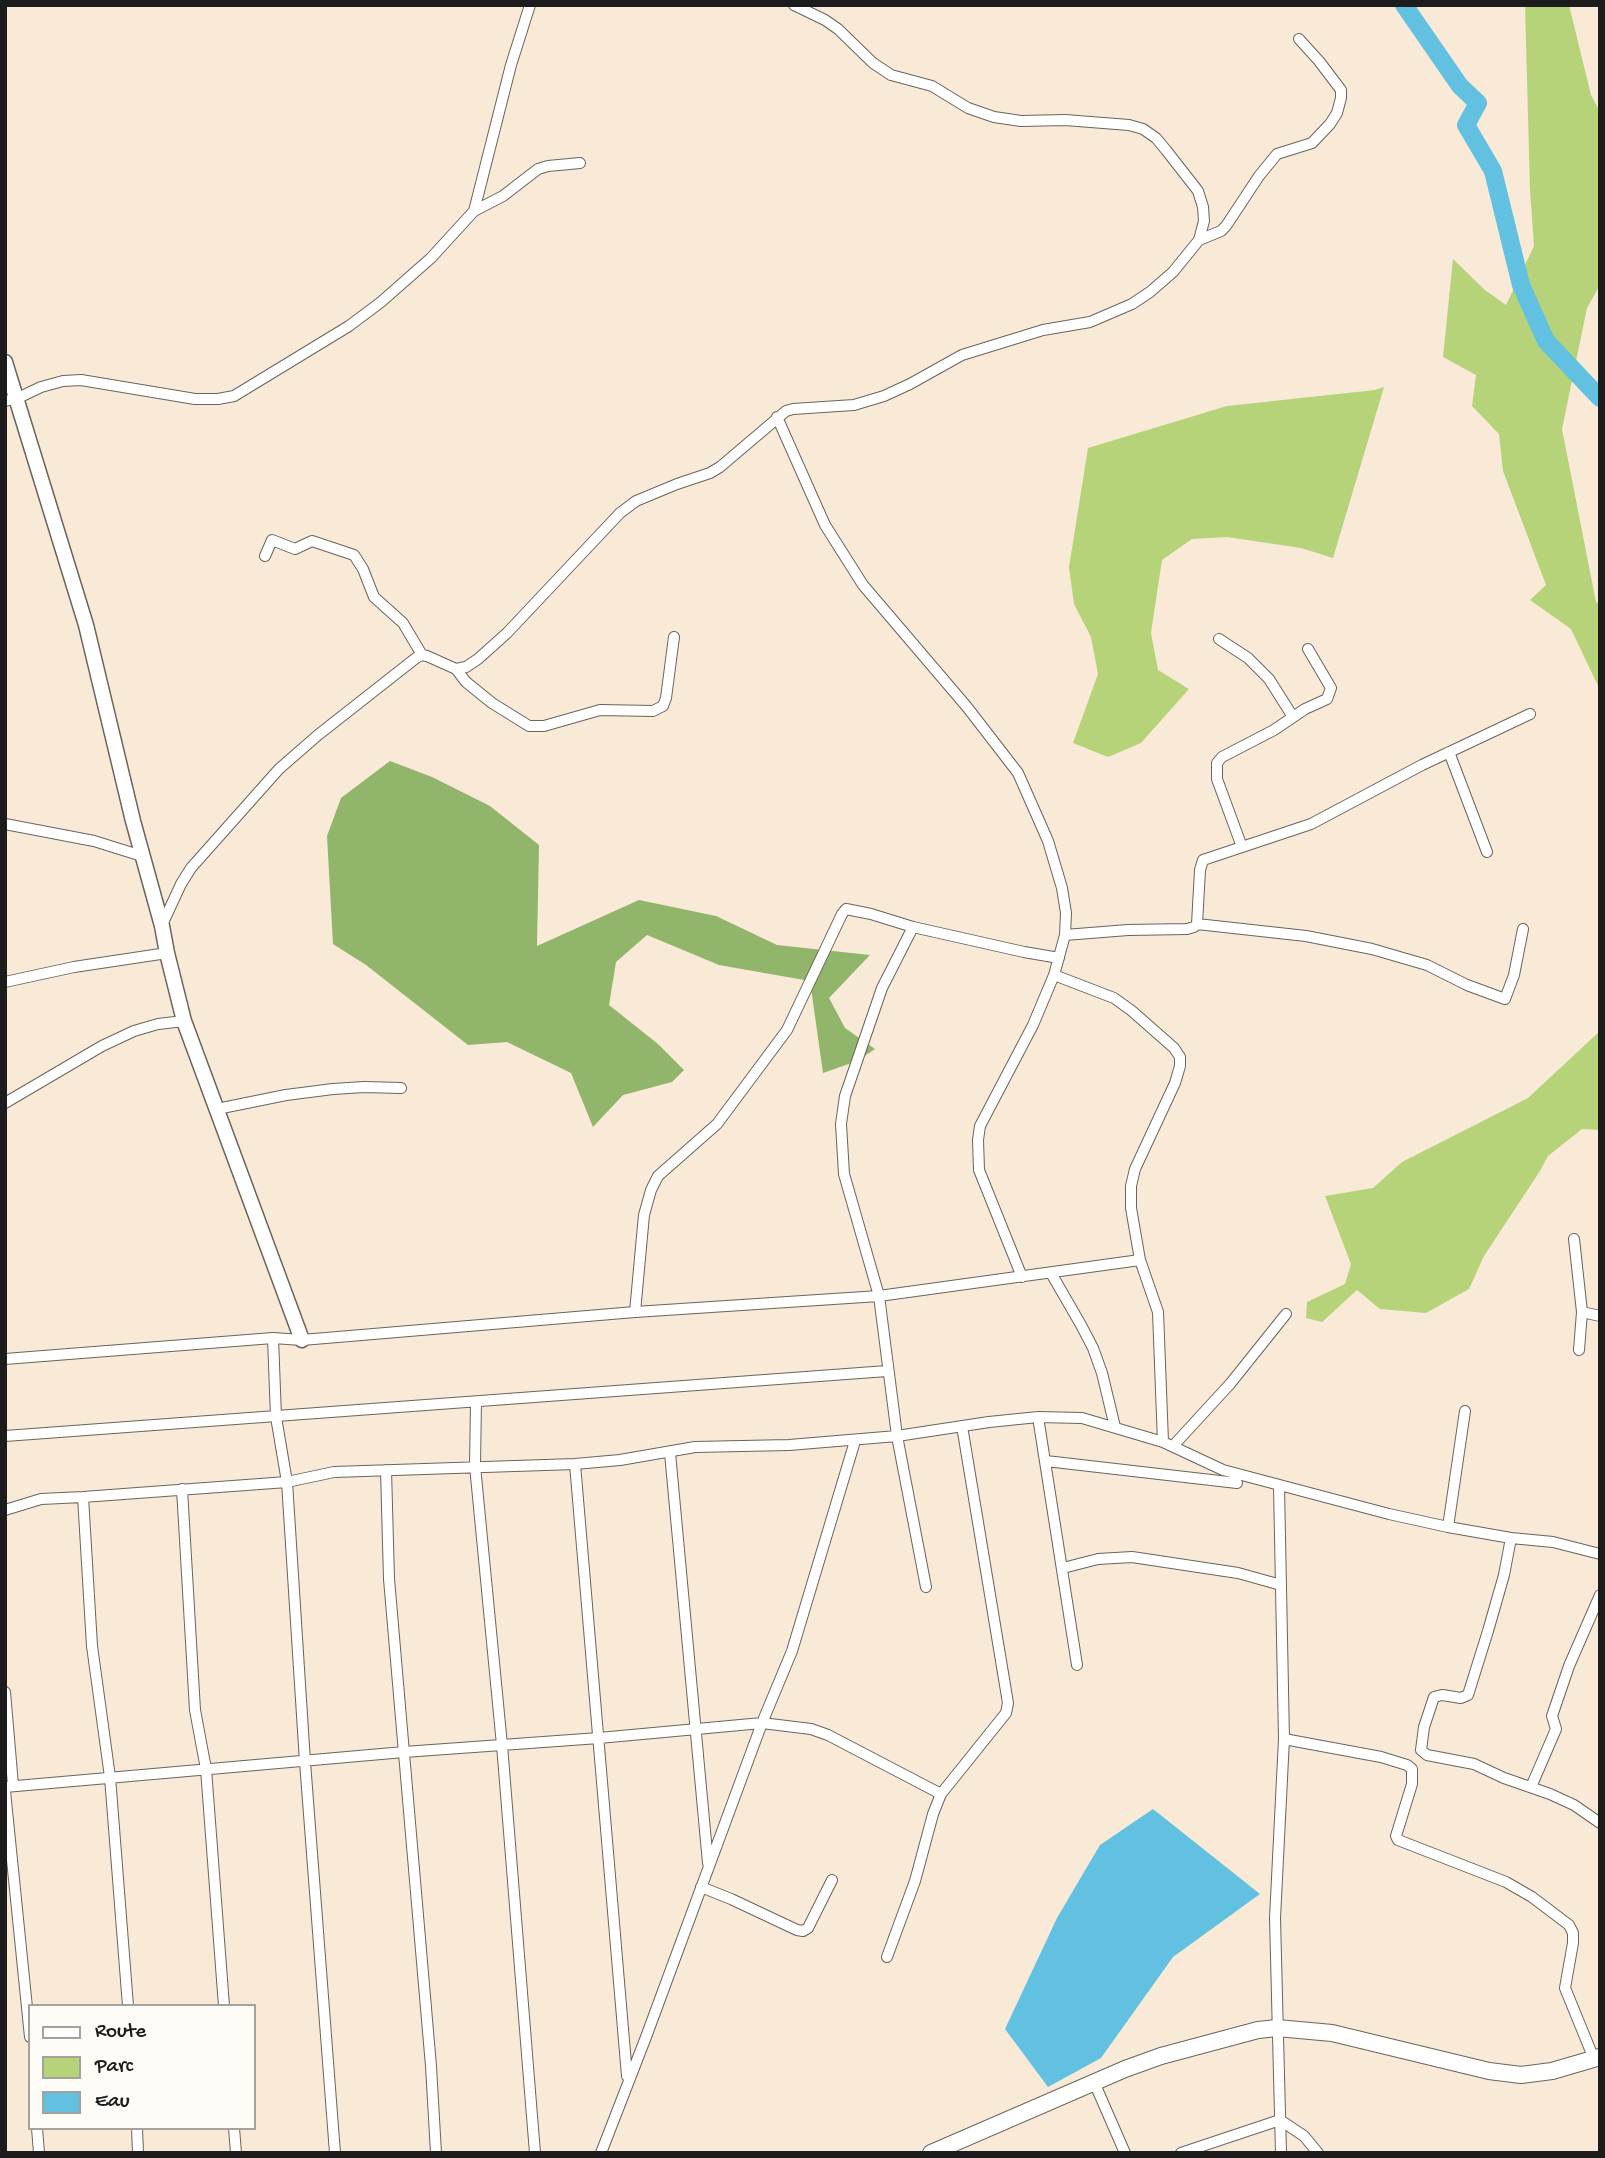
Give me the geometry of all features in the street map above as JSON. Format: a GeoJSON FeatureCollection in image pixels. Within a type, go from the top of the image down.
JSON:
{"type":"FeatureCollection","features":[{"type":"Feature","properties":{"kind":"main road"},"geometry":{"type":"LineString","coordinates":[[931,2153],[1161,2056],[1258,2030],[1277,2028],[1353,2037],[1510,2074],[1542,2073],[1597,2058]]}},
{"type":"Feature","properties":{"kind":"street"},"geometry":{"type":"LineString","coordinates":[[474,211],[511,65],[530,5]]}},
{"type":"Feature","properties":{"kind":"street"},"geometry":{"type":"LineString","coordinates":[[456,669],[466,667],[478,659],[507,633],[620,513],[636,501],[720,467],[777,417],[793,409],[854,405],[874,399],[910,384],[962,355],[1043,330],[1072,326],[1109,314],[1150,292],[1173,272],[1199,240],[1204,221],[1198,191],[1167,150],[1143,129],[1129,124],[1065,120],[1021,121],[994,117],[968,108],[932,86],[891,75],[873,63],[838,29],[794,5]]}},
{"type":"Feature","properties":{"kind":"street"},"geometry":{"type":"LineString","coordinates":[[1199,240],[1221,231],[1226,226],[1277,154],[1312,143],[1337,113],[1341,90],[1299,39]]}},
{"type":"Feature","properties":{"kind":"street"},"geometry":{"type":"LineString","coordinates":[[12,399],[41,387],[63,381],[81,380],[195,399],[234,396],[349,326],[381,302],[431,258],[474,211],[503,196],[538,169],[580,163]]}},
{"type":"Feature","properties":{"kind":"street"},"geometry":{"type":"LineString","coordinates":[[5,362],[12,399],[30,444],[86,625],[184,1021],[302,1340]]}},
{"type":"Feature","properties":{"kind":"street"},"geometry":{"type":"LineString","coordinates":[[777,417],[825,525],[863,585],[967,707],[1018,773],[1048,841],[1062,888],[1066,914],[1065,935],[1054,975],[1033,1026],[980,1126],[978,1140],[979,1170],[1022,1277]]}},
{"type":"Feature","properties":{"kind":"street"},"geometry":{"type":"LineString","coordinates":[[265,556],[272,540],[295,549],[312,541],[354,555],[363,569],[374,597],[403,623],[422,655],[456,669],[466,682],[492,703],[529,726],[544,726],[600,710],[653,711],[663,706],[674,637]]}},
{"type":"Feature","properties":{"kind":"street"},"geometry":{"type":"LineString","coordinates":[[1219,639],[1248,658],[1269,680],[1293,718]]}},
{"type":"Feature","properties":{"kind":"street"},"geometry":{"type":"LineString","coordinates":[[1242,847],[1217,779],[1217,763],[1222,757],[1274,730],[1331,694],[1331,688],[1308,649]]}},
{"type":"Feature","properties":{"kind":"street"},"geometry":{"type":"LineString","coordinates":[[162,926],[191,868],[279,769],[318,735],[422,655]]}},
{"type":"Feature","properties":{"kind":"street"},"geometry":{"type":"LineString","coordinates":[[1197,924],[1203,860],[1311,824],[1449,752],[1530,714]]}},
{"type":"Feature","properties":{"kind":"street"},"geometry":{"type":"LineString","coordinates":[[1449,752],[1487,852]]}},
{"type":"Feature","properties":{"kind":"street"},"geometry":{"type":"LineString","coordinates":[[5,824],[94,841],[142,856]]}},
{"type":"Feature","properties":{"kind":"street"},"geometry":{"type":"LineString","coordinates":[[635,1312],[644,1215],[650,1190],[658,1176],[718,1124],[787,1030],[846,909],[1024,953],[1059,958]]}},
{"type":"Feature","properties":{"kind":"street"},"geometry":{"type":"LineString","coordinates":[[1065,935],[1187,929],[1197,924],[1306,936],[1372,949],[1427,965],[1467,985],[1505,999],[1514,975],[1523,929]]}},
{"type":"Feature","properties":{"kind":"street"},"geometry":{"type":"LineString","coordinates":[[913,927],[882,988],[845,1096],[841,1124],[844,1174],[878,1296],[897,1436],[926,1587]]}},
{"type":"Feature","properties":{"kind":"street"},"geometry":{"type":"LineString","coordinates":[[5,982],[74,967],[167,953]]}},
{"type":"Feature","properties":{"kind":"street"},"geometry":{"type":"LineString","coordinates":[[1054,975],[1114,998],[1174,1048],[1180,1057],[1175,1083],[1135,1169],[1131,1186],[1131,1208],[1140,1260],[1158,1312],[1168,1444]]}},
{"type":"Feature","properties":{"kind":"street"},"geometry":{"type":"LineString","coordinates":[[5,1103],[102,1046],[134,1031],[158,1024],[184,1021]]}},
{"type":"Feature","properties":{"kind":"street"},"geometry":{"type":"LineString","coordinates":[[217,1109],[333,1089],[401,1088]]}},
{"type":"Feature","properties":{"kind":"street"},"geometry":{"type":"LineString","coordinates":[[1574,1239],[1582,1312],[1579,1350]]}},
{"type":"Feature","properties":{"kind":"street"},"geometry":{"type":"LineString","coordinates":[[5,1359],[273,1338],[302,1340],[635,1312],[878,1296],[1140,1260]]}},
{"type":"Feature","properties":{"kind":"street"},"geometry":{"type":"LineString","coordinates":[[1051,1273],[1093,1348],[1115,1427]]}},
{"type":"Feature","properties":{"kind":"street"},"geometry":{"type":"LineString","coordinates":[[1582,1312],[1600,1316]]}},
{"type":"Feature","properties":{"kind":"street"},"geometry":{"type":"LineString","coordinates":[[1168,1444],[1230,1384],[1286,1314]]}},
{"type":"Feature","properties":{"kind":"street"},"geometry":{"type":"LineString","coordinates":[[273,1338],[276,1417],[287,1482],[335,2153]]}},
{"type":"Feature","properties":{"kind":"street"},"geometry":{"type":"LineString","coordinates":[[5,1436],[887,1371]]}},
{"type":"Feature","properties":{"kind":"street"},"geometry":{"type":"LineString","coordinates":[[476,1402],[475,1466],[502,1745],[535,2153]]}},
{"type":"Feature","properties":{"kind":"street"},"geometry":{"type":"LineString","coordinates":[[1448,1527],[1465,1411]]}},
{"type":"Feature","properties":{"kind":"street"},"geometry":{"type":"LineString","coordinates":[[1038,1417],[1077,1665]]}},
{"type":"Feature","properties":{"kind":"street"},"geometry":{"type":"LineString","coordinates":[[5,1510],[41,1499],[287,1482],[334,1472],[575,1464],[670,1453],[695,1447],[855,1441],[1038,1417],[1082,1418],[1168,1444],[1223,1470],[1279,1486],[1448,1527],[1553,1542],[1600,1554]]}},
{"type":"Feature","properties":{"kind":"street"},"geometry":{"type":"LineString","coordinates":[[887,1957],[915,1881],[930,1822],[941,1794],[1006,1713],[1008,1703],[962,1426]]}},
{"type":"Feature","properties":{"kind":"street"},"geometry":{"type":"LineString","coordinates":[[601,2153],[762,1723],[792,1651],[855,1441]]}},
{"type":"Feature","properties":{"kind":"street"},"geometry":{"type":"LineString","coordinates":[[670,1453],[709,1867]]}},
{"type":"Feature","properties":{"kind":"street"},"geometry":{"type":"LineString","coordinates":[[1046,1461],[1237,1483]]}},
{"type":"Feature","properties":{"kind":"street"},"geometry":{"type":"LineString","coordinates":[[575,1464],[628,2080]]}},
{"type":"Feature","properties":{"kind":"street"},"geometry":{"type":"LineString","coordinates":[[386,1470],[389,1579],[431,2066],[436,2153]]}},
{"type":"Feature","properties":{"kind":"street"},"geometry":{"type":"LineString","coordinates":[[1279,1486],[1284,1739],[1276,1890],[1281,2153]]}},
{"type":"Feature","properties":{"kind":"street"},"geometry":{"type":"LineString","coordinates":[[182,1489],[194,1710],[206,1769],[225,2004]]}},
{"type":"Feature","properties":{"kind":"street"},"geometry":{"type":"LineString","coordinates":[[83,1497],[92,1646],[110,1777],[128,2004]]}},
{"type":"Feature","properties":{"kind":"street"},"geometry":{"type":"LineString","coordinates":[[1511,1538],[1492,1620],[1468,1695],[1461,1699],[1442,1695],[1434,1697],[1421,1748],[1424,1754],[1474,1765],[1574,1805],[1600,1823]]}},
{"type":"Feature","properties":{"kind":"street"},"geometry":{"type":"LineString","coordinates":[[1063,1568],[1098,1559],[1132,1557],[1238,1573],[1281,1585]]}},
{"type":"Feature","properties":{"kind":"street"},"geometry":{"type":"LineString","coordinates":[[1531,1787],[1555,1734],[1552,1716],[1569,1666],[1600,1595]]}},
{"type":"Feature","properties":{"kind":"street"},"geometry":{"type":"LineString","coordinates":[[5,1692],[8,1788],[28,2014]]}},
{"type":"Feature","properties":{"kind":"street"},"geometry":{"type":"LineString","coordinates":[[8,1788],[110,1777],[762,1723],[811,1729],[828,1735],[941,1794]]}},
{"type":"Feature","properties":{"kind":"street"},"geometry":{"type":"LineString","coordinates":[[1284,1739],[1381,1757],[1407,1765],[1412,1769],[1412,1784],[1396,1836],[1398,1840],[1506,1882],[1532,1897],[1569,1925],[1573,1933],[1573,1943],[1565,1988],[1597,2058]]}},
{"type":"Feature","properties":{"kind":"street"},"geometry":{"type":"LineString","coordinates":[[701,1887],[803,1931],[808,1928],[832,1880]]}},
{"type":"Feature","properties":{"kind":"street"},"geometry":{"type":"LineString","coordinates":[[1094,2082],[1125,2153]]}},
{"type":"Feature","properties":{"kind":"street"},"geometry":{"type":"LineString","coordinates":[[1181,2153],[1280,2120]]}},
{"type":"Feature","properties":{"kind":"street"},"geometry":{"type":"LineString","coordinates":[[1280,2120],[1304,2136],[1318,2153]]}},
{"type":"Feature","properties":{"kind":"street"},"geometry":{"type":"LineString","coordinates":[[37,2130],[39,2153]]}},
{"type":"Feature","properties":{"kind":"street"},"geometry":{"type":"LineString","coordinates":[[137,2130],[138,2153]]}},
{"type":"Feature","properties":{"kind":"street"},"geometry":{"type":"LineString","coordinates":[[234,2130],[236,2153]]}},
{"type":"Feature","properties":{"kind":"green space"},"geometry":{"type":"Polygon","coordinates":[[[1525,5],[1569,5],[1591,95],[1600,112],[1600,285],[1587,308],[1562,429],[1596,602],[1600,605],[1600,690],[1571,629],[1530,600],[1546,585],[1503,471],[1499,434],[1472,406],[1476,375],[1443,357],[1453,259],[1485,290],[1506,305],[1534,246],[1525,5]]]}},
{"type":"Feature","properties":{"kind":"green space"},"geometry":{"type":"Polygon","coordinates":[[[1384,387],[1333,558],[1301,548],[1227,537],[1192,539],[1162,560],[1151,633],[1158,670],[1189,689],[1141,743],[1108,757],[1073,743],[1098,674],[1091,637],[1074,604],[1069,567],[1088,448],[1227,406],[1384,387]]]}},
{"type":"Feature","properties":{"kind":"green space"},"geometry":{"type":"Polygon","coordinates":[[[390,761],[432,777],[490,806],[539,845],[537,946],[639,900],[716,916],[777,945],[870,955],[829,998],[845,1028],[875,1049],[857,1061],[823,1073],[810,981],[719,965],[647,935],[616,962],[609,1005],[658,1044],[684,1070],[672,1082],[623,1095],[593,1127],[571,1073],[507,1042],[468,1045],[366,965],[333,944],[327,836],[341,798],[390,761]]]}},
{"type":"Feature","properties":{"kind":"green space"},"geometry":{"type":"Polygon","coordinates":[[[1600,1031],[1600,1130],[1582,1129],[1548,1156],[1484,1256],[1469,1289],[1426,1313],[1380,1309],[1357,1290],[1322,1322],[1306,1318],[1307,1302],[1345,1284],[1351,1264],[1325,1196],[1373,1188],[1402,1162],[1528,1098],[1600,1031]]]}},
{"type":"Feature","properties":{"kind":"water"},"geometry":{"type":"Polygon","coordinates":[[[1153,1809],[1260,1894],[1173,1957],[1101,2058],[1048,2087],[1005,2029],[1057,1918],[1100,1845],[1153,1809]]]}},
{"type":"Feature","properties":{"kind":"waterway"},"geometry":{"type":"LineString","coordinates":[[1404,5],[1460,86],[1478,103],[1466,125],[1493,171],[1521,285],[1546,341],[1600,398]]}}]}
